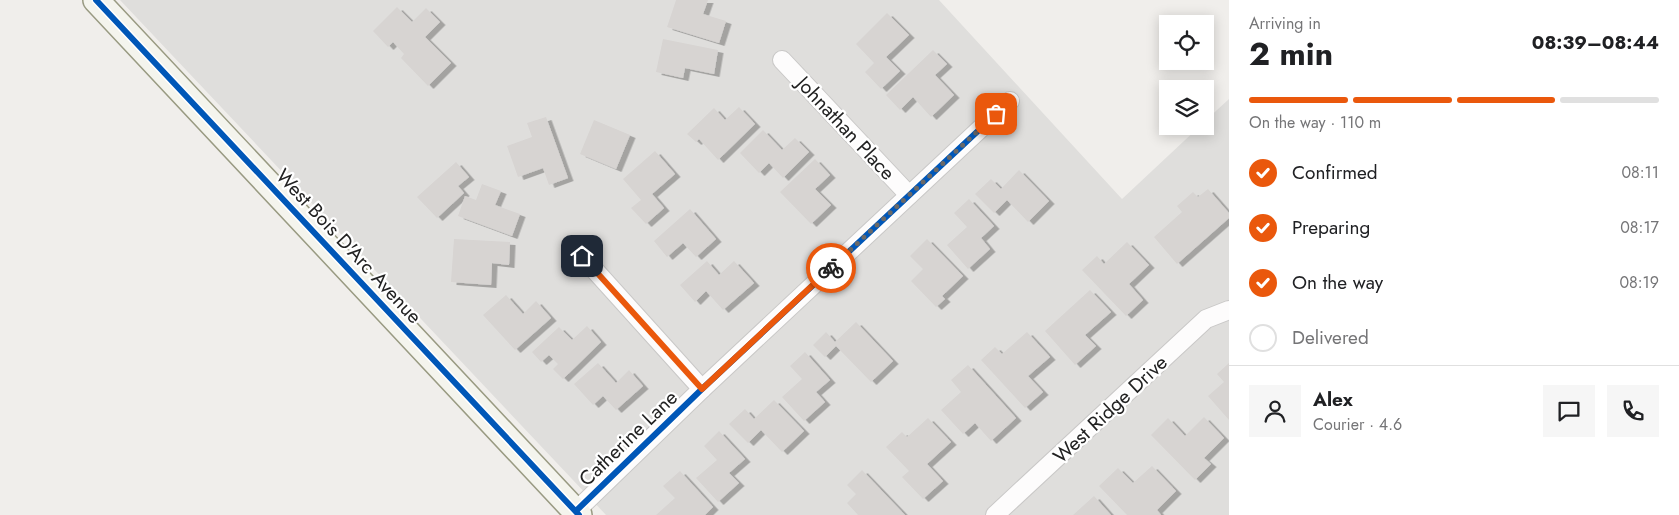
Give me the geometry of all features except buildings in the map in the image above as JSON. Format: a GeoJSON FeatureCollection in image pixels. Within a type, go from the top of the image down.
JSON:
{"type":"FeatureCollection","features":[{"type":"Feature","properties":{"kind":"street","name":"West Bois D'Arc Avenue"},"geometry":{"type":"LineString","coordinates":[[96,0],[577,513]]}},
{"type":"Feature","properties":{"kind":"street","name":"Johnathan Place"},"geometry":{"type":"LineString","coordinates":[[782,60],[909,195]]}},
{"type":"Feature","properties":{"kind":"street","name":"Catherine Lane"},"geometry":{"type":"LineString","coordinates":[[577,513],[702,389],[1010,101]]}},
{"type":"Feature","properties":{"kind":"street"},"geometry":{"type":"LineString","coordinates":[[582,256],[702,389]]}},
{"type":"Feature","properties":{"kind":"street","name":"West Ridge Drive"},"geometry":{"type":"LineString","coordinates":[[995,515],[1206,320],[1229,310]]}},
{"type":"Feature","properties":{"kind":"shaded area"},"geometry":{"type":"Polygon","coordinates":[[[120,0],[939,0],[1122,199],[1190,135],[1214,135],[1214,113],[1229,99],[1229,515],[606,515],[120,0]]]}},
{"type":"Feature","properties":{"kind":"cycle path"},"geometry":{"type":"LineString","coordinates":[[96,0],[579,515]]}},
{"type":"Feature","properties":{"kind":"cycle path"},"geometry":{"type":"LineString","coordinates":[[576,511],[702,389],[1010,101]]}},
{"type":"Feature","properties":{"kind":"way so far"},"geometry":{"type":"LineString","coordinates":[[831,268],[996,114]]}},
{"type":"Feature","properties":{"kind":"route"},"geometry":{"type":"LineString","coordinates":[[582,256],[702,389],[831,268]]}}]}
